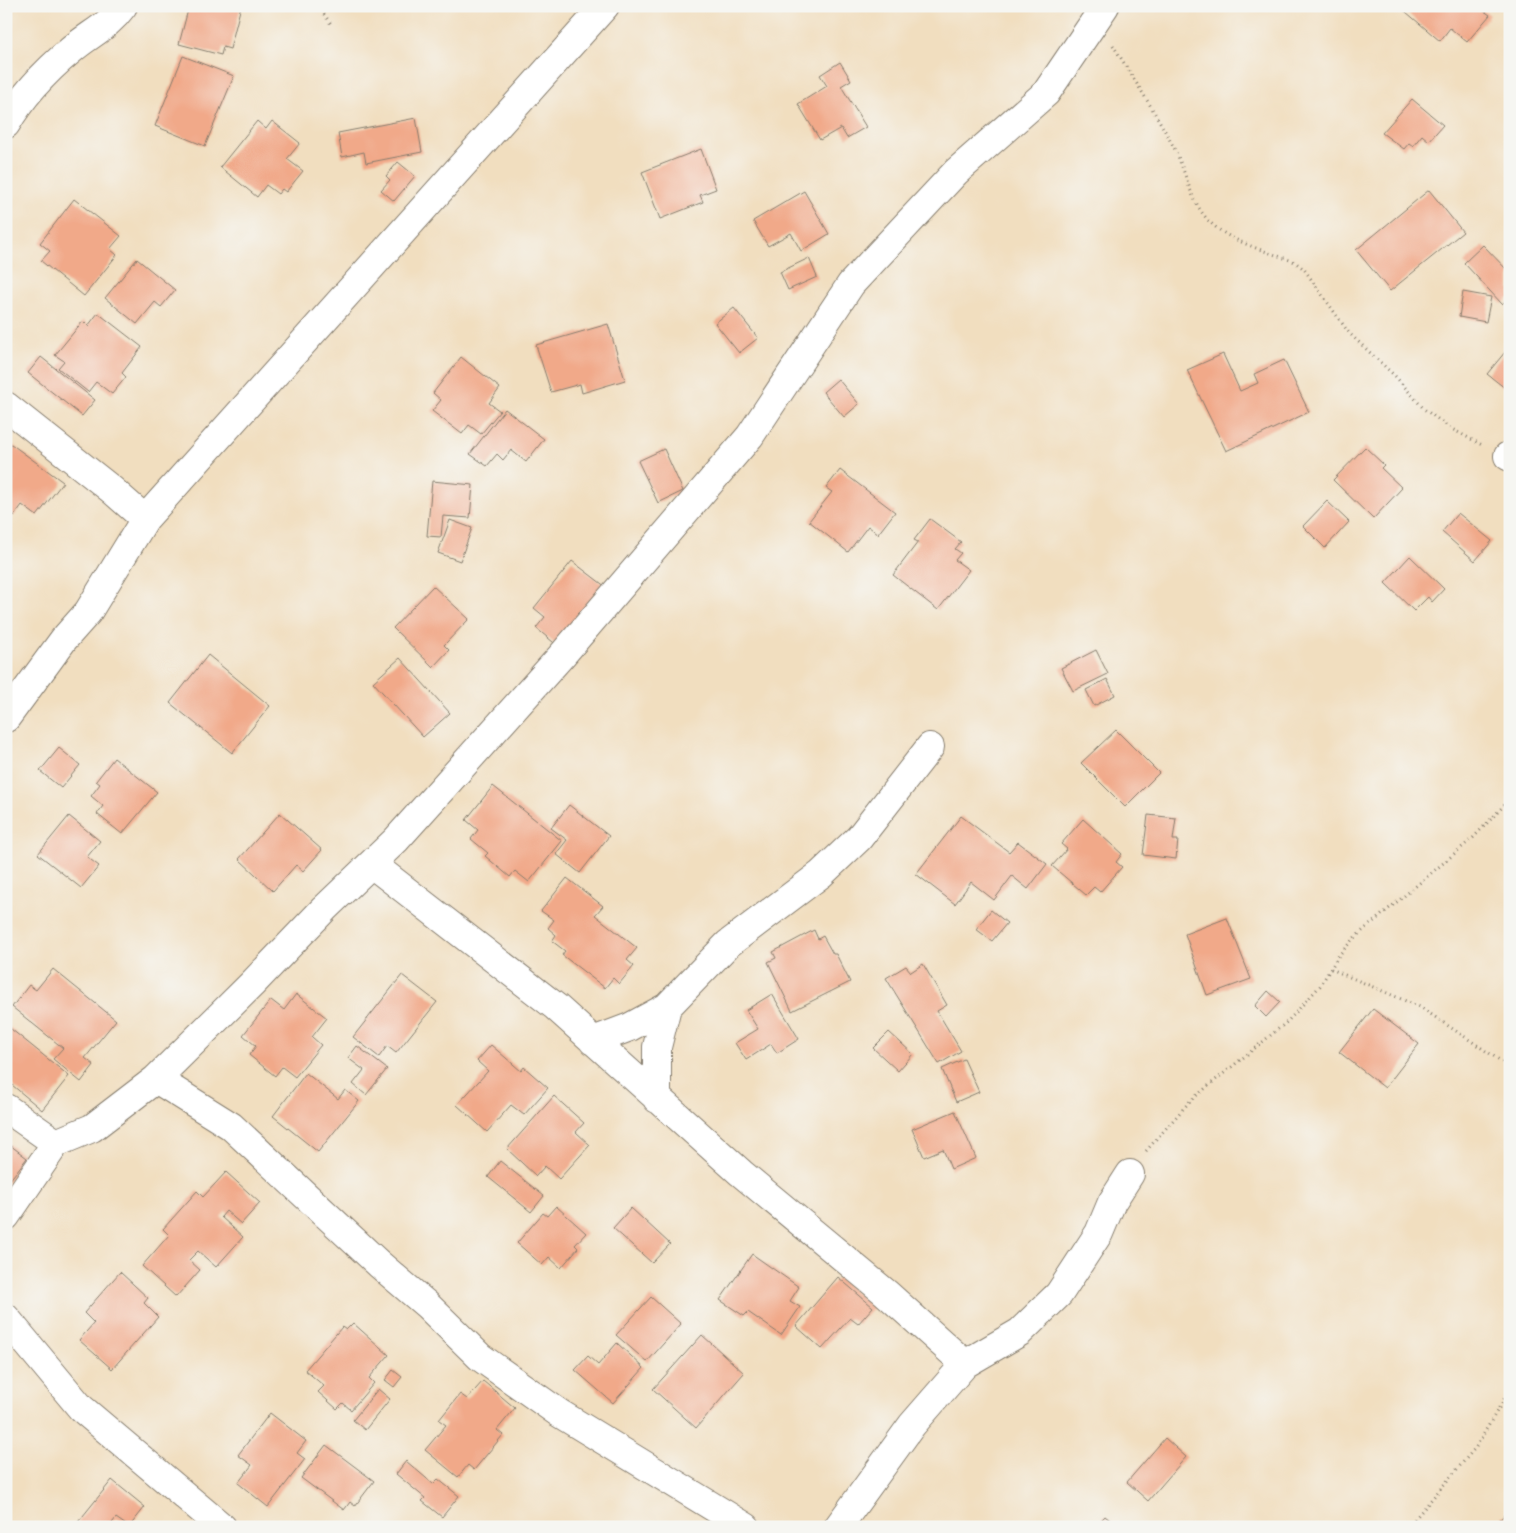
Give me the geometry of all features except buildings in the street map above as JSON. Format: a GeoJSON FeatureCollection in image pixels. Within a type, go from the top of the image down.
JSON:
{"type":"FeatureCollection","features":[{"type":"Feature","properties":{"kind":"street"},"geometry":{"type":"LineString","coordinates":[[6,124],[36,84],[70,50],[111,22],[123,6]]}},
{"type":"Feature","properties":{"kind":"street"},"geometry":{"type":"LineString","coordinates":[[6,718],[64,640],[88,612],[145,519],[605,6]]}},
{"type":"Feature","properties":{"kind":"street"},"geometry":{"type":"LineString","coordinates":[[6,1216],[56,1143],[92,1128],[156,1079],[252,984],[324,909],[373,865],[563,654],[750,436],[851,284],[956,172],[1046,93],[1103,11]]}},
{"type":"Feature","properties":{"kind":"street"},"geometry":{"type":"LineString","coordinates":[[6,406],[112,490],[145,519]]}},
{"type":"Feature","properties":{"kind":"street"},"geometry":{"type":"LineString","coordinates":[[593,1041],[630,1027],[667,1007],[728,944],[821,874],[859,838],[930,747]]}},
{"type":"Feature","properties":{"kind":"street"},"geometry":{"type":"LineString","coordinates":[[373,865],[556,1007],[741,1173],[886,1293],[965,1364]]}},
{"type":"Feature","properties":{"kind":"street"},"geometry":{"type":"LineString","coordinates":[[657,1099],[657,1047],[667,1007]]}},
{"type":"Feature","properties":{"kind":"street"},"geometry":{"type":"LineString","coordinates":[[156,1079],[231,1126],[378,1264],[427,1305],[480,1357],[560,1412],[746,1527]]}},
{"type":"Feature","properties":{"kind":"street"},"geometry":{"type":"LineString","coordinates":[[6,1108],[56,1143]]}},
{"type":"Feature","properties":{"kind":"street"},"geometry":{"type":"LineString","coordinates":[[838,1527],[912,1425],[965,1364],[1020,1332],[1059,1294],[1099,1233],[1112,1202],[1130,1174]]}},
{"type":"Feature","properties":{"kind":"street"},"geometry":{"type":"LineString","coordinates":[[6,1318],[81,1408],[222,1527]]}},
{"type":"Feature","properties":{"kind":"path"},"geometry":{"type":"LineString","coordinates":[[318,6],[331,24]]}},
{"type":"Feature","properties":{"kind":"path"},"geometry":{"type":"LineString","coordinates":[[1103,11],[1113,45],[1152,107],[1175,150],[1187,177],[1197,208],[1226,234],[1295,262],[1310,276],[1349,333],[1395,376],[1424,409],[1450,428],[1486,447],[1509,456]]}},
{"type":"Feature","properties":{"kind":"path"},"geometry":{"type":"LineString","coordinates":[[1130,1174],[1164,1128],[1184,1107],[1287,1022],[1320,986],[1353,938],[1407,895],[1447,857],[1473,838],[1510,799]]}},
{"type":"Feature","properties":{"kind":"path"},"geometry":{"type":"LineString","coordinates":[[1330,969],[1420,1006],[1510,1067]]}},
{"type":"Feature","properties":{"kind":"path"},"geometry":{"type":"LineString","coordinates":[[1408,1527],[1476,1447],[1510,1388]]}}]}
